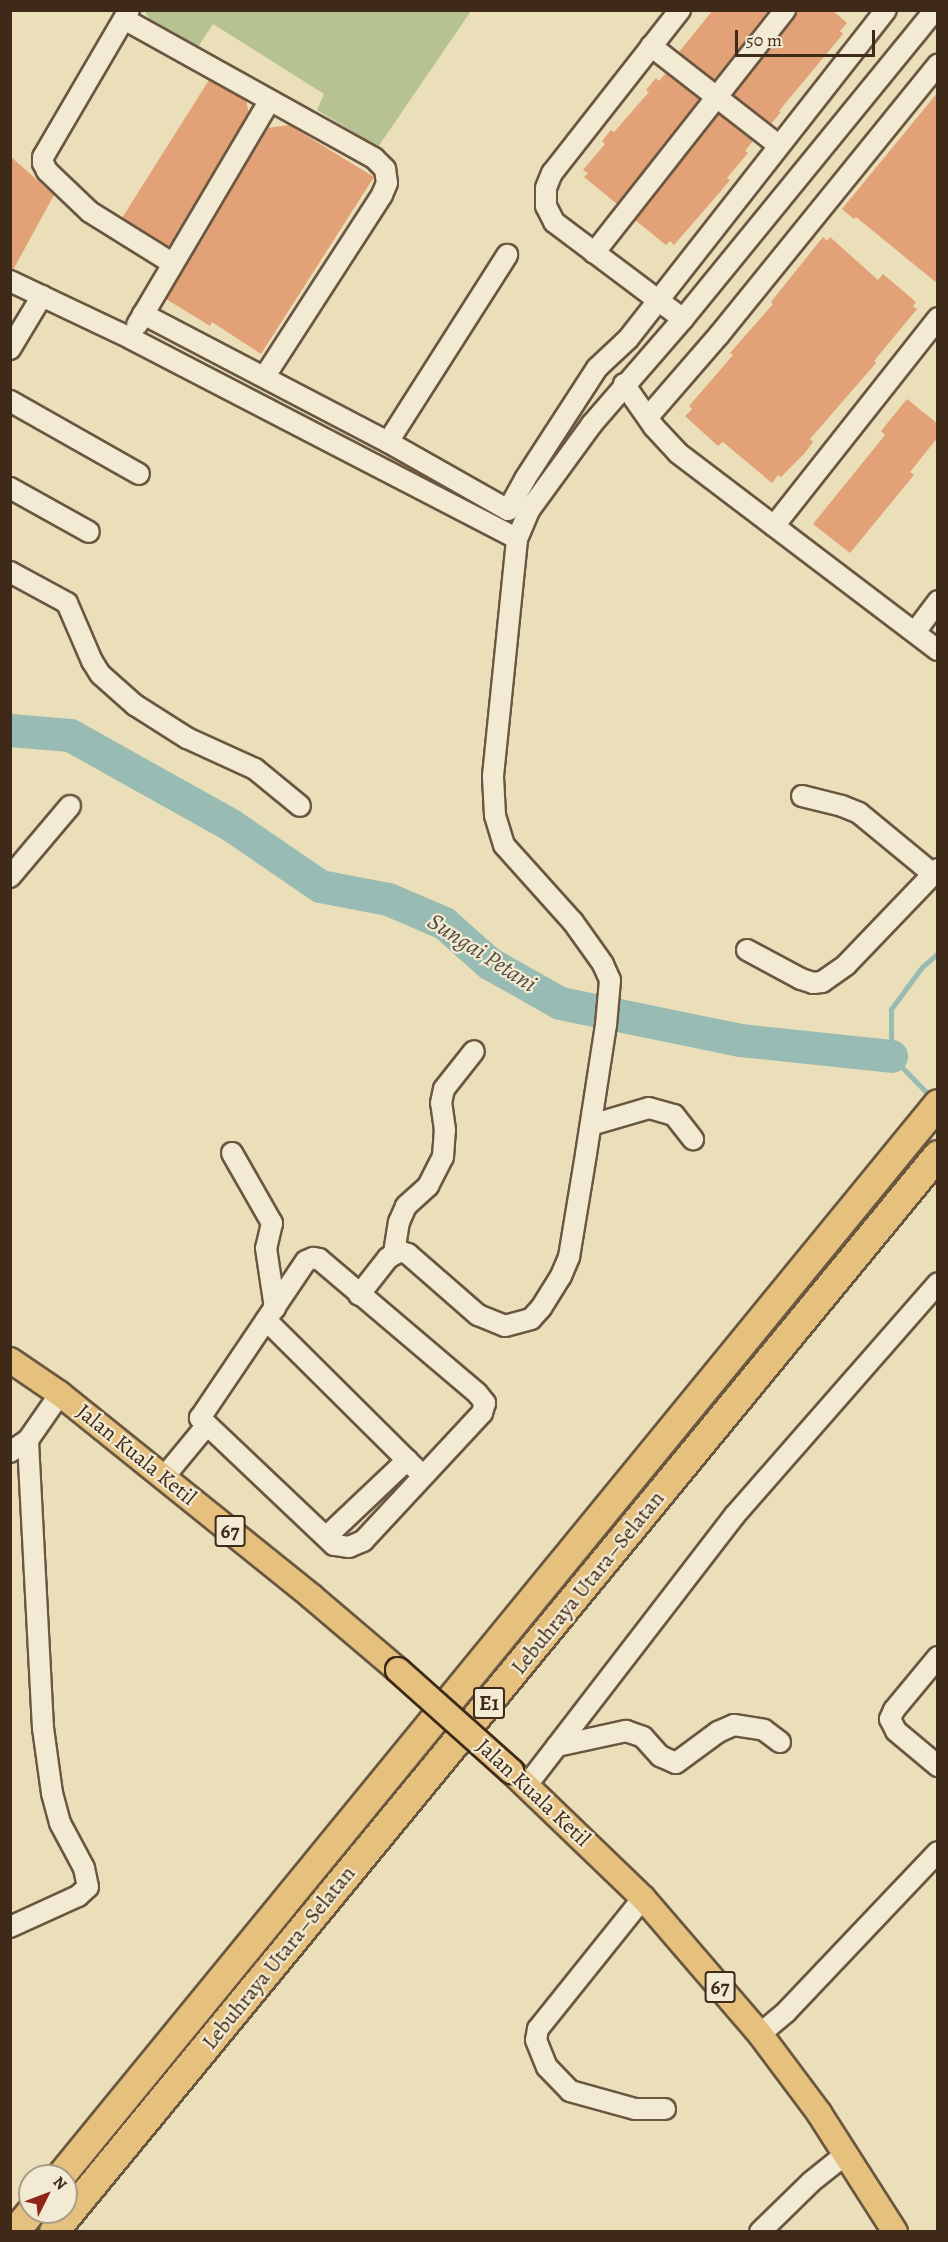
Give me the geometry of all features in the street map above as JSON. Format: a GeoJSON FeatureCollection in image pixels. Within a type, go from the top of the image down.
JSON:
{"type":"FeatureCollection","features":[{"type":"Feature","properties":{"kind":"highway","name":"Lebuhraya Utara–Selatan"},"geometry":{"type":"LineString","coordinates":[[71,2164],[938,1104]]}},
{"type":"Feature","properties":{"kind":"highway","name":"Lebuhraya Utara–Selatan"},"geometry":{"type":"LineString","coordinates":[[54,2232],[930,1164]]}},
{"type":"Feature","properties":{"kind":"main road","name":"Jalan Kuala Ketil"},"geometry":{"type":"LineString","coordinates":[[10,1360],[60,1394],[164,1477],[398,1670],[519,1778],[643,1898],[760,2034],[846,2154],[895,2232]]}},
{"type":"Feature","properties":{"kind":"street"},"geometry":{"type":"LineString","coordinates":[[680,10],[552,173],[546,188],[546,206],[554,222],[683,319]]}},
{"type":"Feature","properties":{"kind":"street"},"geometry":{"type":"LineString","coordinates":[[594,253],[785,10]]}},
{"type":"Feature","properties":{"kind":"street"},"geometry":{"type":"LineString","coordinates":[[394,1253],[400,1251],[408,1254],[459,1299],[493,1323],[505,1326],[531,1319],[549,1297],[568,1257],[591,1125],[606,1025],[610,980],[603,964],[573,922],[504,845],[495,815],[493,776],[518,539],[516,514],[525,479],[588,380],[601,363],[628,339],[886,10]]}},
{"type":"Feature","properties":{"kind":"street"},"geometry":{"type":"LineString","coordinates":[[516,514],[568,455],[624,384],[683,319],[935,10]]}},
{"type":"Feature","properties":{"kind":"street"},"geometry":{"type":"LineString","coordinates":[[172,263],[90,212],[51,176],[43,163],[43,157],[126,15],[269,102],[380,163],[385,169],[387,183],[265,376]]}},
{"type":"Feature","properties":{"kind":"street"},"geometry":{"type":"LineString","coordinates":[[651,46],[778,145]]}},
{"type":"Feature","properties":{"kind":"street"},"geometry":{"type":"LineString","coordinates":[[648,417],[718,335],[938,65]]}},
{"type":"Feature","properties":{"kind":"street"},"geometry":{"type":"LineString","coordinates":[[130,338],[172,263],[269,102]]}},
{"type":"Feature","properties":{"kind":"street"},"geometry":{"type":"LineString","coordinates":[[388,442],[507,255]]}},
{"type":"Feature","properties":{"kind":"street"},"geometry":{"type":"LineString","coordinates":[[10,281],[130,338],[518,539]]}},
{"type":"Feature","properties":{"kind":"street"},"geometry":{"type":"LineString","coordinates":[[10,349],[17,325],[42,296]]}},
{"type":"Feature","properties":{"kind":"street"},"geometry":{"type":"LineString","coordinates":[[143,314],[265,376],[516,514]]}},
{"type":"Feature","properties":{"kind":"street"},"geometry":{"type":"LineString","coordinates":[[774,526],[938,318]]}},
{"type":"Feature","properties":{"kind":"street"},"geometry":{"type":"LineString","coordinates":[[624,384],[678,453],[938,650]]}},
{"type":"Feature","properties":{"kind":"street"},"geometry":{"type":"LineString","coordinates":[[10,401],[139,474]]}},
{"type":"Feature","properties":{"kind":"street"},"geometry":{"type":"LineString","coordinates":[[10,488],[89,532]]}},
{"type":"Feature","properties":{"kind":"street"},"geometry":{"type":"LineString","coordinates":[[10,572],[67,603],[100,674],[135,705],[187,738],[255,769],[300,806]]}},
{"type":"Feature","properties":{"kind":"street"},"geometry":{"type":"LineString","coordinates":[[915,632],[938,601]]}},
{"type":"Feature","properties":{"kind":"street"},"geometry":{"type":"LineString","coordinates":[[747,950],[801,979],[813,983],[822,982],[846,965],[935,871],[859,813],[842,806],[802,796]]}},
{"type":"Feature","properties":{"kind":"street"},"geometry":{"type":"LineString","coordinates":[[10,877],[70,806]]}},
{"type":"Feature","properties":{"kind":"street"},"geometry":{"type":"LineString","coordinates":[[359,1295],[394,1253],[399,1222],[406,1206],[428,1186],[443,1157],[445,1130],[441,1103],[444,1089],[474,1051]]}},
{"type":"Feature","properties":{"kind":"street"},"geometry":{"type":"LineString","coordinates":[[591,1125],[649,1108],[674,1115],[693,1139]]}},
{"type":"Feature","properties":{"kind":"street"},"geometry":{"type":"LineString","coordinates":[[232,1153],[272,1223],[266,1248],[272,1303],[270,1314]]}},
{"type":"Feature","properties":{"kind":"street"},"geometry":{"type":"LineString","coordinates":[[164,1477],[204,1421],[270,1314],[306,1261],[319,1259],[477,1393],[484,1402],[482,1413],[363,1541],[342,1548],[326,1537],[204,1421]]}},
{"type":"Feature","properties":{"kind":"street"},"geometry":{"type":"LineString","coordinates":[[519,1778],[557,1746],[735,1515],[935,1291]]}},
{"type":"Feature","properties":{"kind":"street"},"geometry":{"type":"LineString","coordinates":[[270,1314],[423,1476]]}},
{"type":"Feature","properties":{"kind":"street"},"geometry":{"type":"LineString","coordinates":[[10,1452],[28,1440],[60,1394]]}},
{"type":"Feature","properties":{"kind":"street"},"geometry":{"type":"LineString","coordinates":[[10,1927],[78,1896],[88,1887],[84,1868],[60,1823],[52,1793],[43,1728],[28,1440]]}},
{"type":"Feature","properties":{"kind":"street"},"geometry":{"type":"LineString","coordinates":[[326,1537],[406,1460]]}},
{"type":"Feature","properties":{"kind":"street"},"geometry":{"type":"LineString","coordinates":[[938,1658],[894,1710],[890,1719],[896,1731],[938,1766]]}},
{"type":"Feature","properties":{"kind":"street"},"geometry":{"type":"LineString","coordinates":[[557,1746],[610,1732],[626,1731],[643,1737],[660,1756],[676,1763],[718,1732],[734,1725],[764,1730],[780,1742]]}},
{"type":"Feature","properties":{"kind":"street"},"geometry":{"type":"LineString","coordinates":[[760,2034],[787,2011],[938,1852]]}},
{"type":"Feature","properties":{"kind":"street"},"geometry":{"type":"LineString","coordinates":[[643,1898],[538,2029],[536,2040],[547,2067],[570,2091],[635,2109],[665,2109]]}},
{"type":"Feature","properties":{"kind":"street"},"geometry":{"type":"LineString","coordinates":[[760,2232],[811,2182],[846,2154]]}},
{"type":"Feature","properties":{"kind":"green space"},"geometry":{"type":"Polygon","coordinates":[[[145,11],[471,11],[378,147],[317,110],[324,94],[213,24],[198,47],[152,24],[145,11]]]}},
{"type":"Feature","properties":{"kind":"building"},"geometry":{"type":"Polygon","coordinates":[[[713,10],[769,10],[714,80],[679,52],[713,10]]]}},
{"type":"Feature","properties":{"kind":"building"},"geometry":{"type":"Polygon","coordinates":[[[797,10],[832,10],[847,23],[840,31],[843,34],[779,111],[781,112],[771,124],[733,95],[794,17],[797,10]]]}},
{"type":"Feature","properties":{"kind":"building"},"geometry":{"type":"Polygon","coordinates":[[[666,73],[700,99],[617,204],[584,177],[588,173],[583,170],[605,144],[602,141],[611,130],[614,132],[649,92],[646,90],[656,78],[659,81],[666,73]]]}},
{"type":"Feature","properties":{"kind":"building"},"geometry":{"type":"Polygon","coordinates":[[[209,80],[246,100],[249,113],[169,247],[122,218],[209,80]]]}},
{"type":"Feature","properties":{"kind":"building"},"geometry":{"type":"Polygon","coordinates":[[[938,92],[938,284],[856,217],[854,219],[842,209],[938,92]]]}},
{"type":"Feature","properties":{"kind":"building"},"geometry":{"type":"Polygon","coordinates":[[[719,114],[753,141],[745,151],[748,153],[727,178],[730,180],[720,192],[674,245],[670,241],[666,245],[635,220],[719,114]]]}},
{"type":"Feature","properties":{"kind":"building"},"geometry":{"type":"Polygon","coordinates":[[[289,125],[374,177],[261,354],[212,322],[210,326],[166,299],[268,128],[289,125]]]}},
{"type":"Feature","properties":{"kind":"building"},"geometry":{"type":"Polygon","coordinates":[[[10,156],[54,195],[13,270],[10,269],[10,156]]]}},
{"type":"Feature","properties":{"kind":"building"},"geometry":{"type":"Polygon","coordinates":[[[823,237],[827,241],[830,237],[878,280],[883,274],[916,302],[913,306],[917,309],[874,361],[876,363],[810,439],[813,442],[804,454],[781,477],[778,475],[772,483],[723,442],[718,446],[685,416],[692,409],[689,406],[733,355],[730,353],[773,304],[771,302],[823,237]]]}},
{"type":"Feature","properties":{"kind":"building"},"geometry":{"type":"Polygon","coordinates":[[[907,399],[938,424],[938,437],[910,472],[914,475],[850,553],[813,524],[885,435],[881,431],[907,399]]]}},
{"type":"Feature","properties":{"kind":"waterway","name":"Sungai Petani"},"geometry":{"type":"LineString","coordinates":[[10,730],[70,735],[231,825],[320,886],[388,899],[444,923],[489,963],[560,1003],[740,1040],[891,1056]]}},
{"type":"Feature","properties":{"kind":"waterway"},"geometry":{"type":"LineString","coordinates":[[932,1098],[891,1056],[891,1009],[922,967],[938,953]]}}]}
